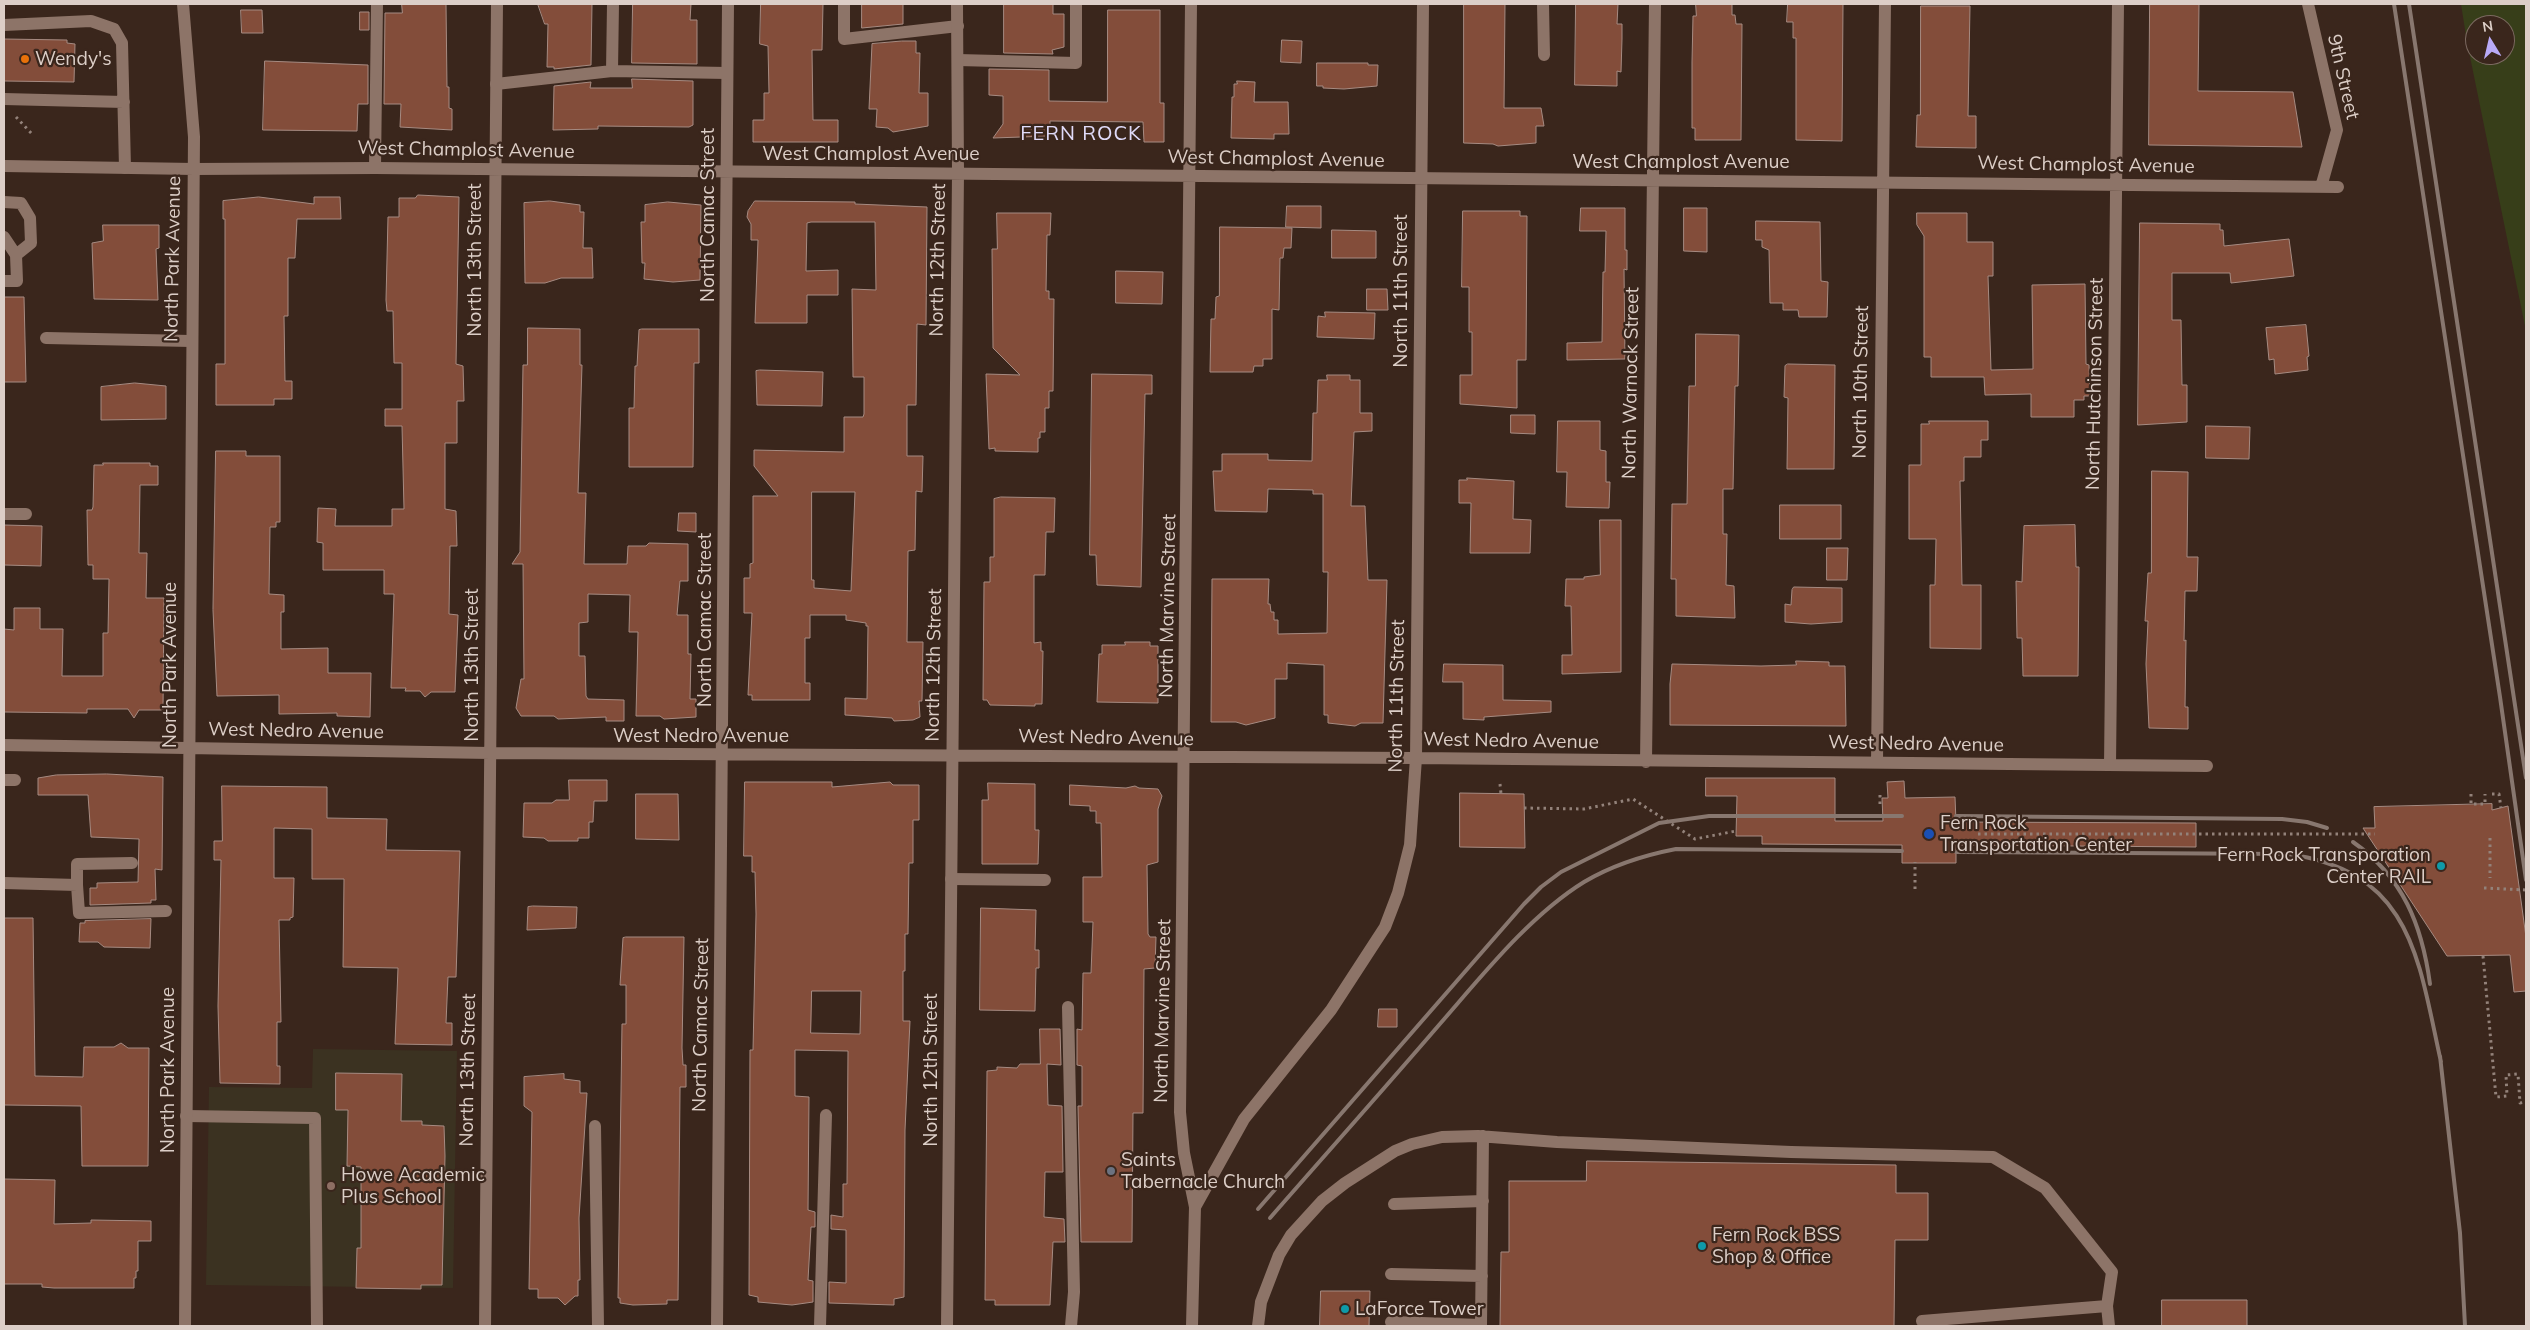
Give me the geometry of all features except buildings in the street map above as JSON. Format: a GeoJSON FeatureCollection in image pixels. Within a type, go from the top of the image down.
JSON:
{"type":"FeatureCollection","features":[{"type":"Feature","properties":{"kind":"street","name":"North Park Avenue"},"geometry":{"type":"LineString","coordinates":[[183,4],[194,129],[185,1326]]}},
{"type":"Feature","properties":{"kind":"street"},"geometry":{"type":"LineString","coordinates":[[375,168],[377,4]]}},
{"type":"Feature","properties":{"kind":"street","name":"North 13th Street"},"geometry":{"type":"LineString","coordinates":[[485,1326],[494,169],[497,4]]}},
{"type":"Feature","properties":{"kind":"street"},"geometry":{"type":"LineString","coordinates":[[612,71],[613,4]]}},
{"type":"Feature","properties":{"kind":"street","name":"North Camac Street"},"geometry":{"type":"LineString","coordinates":[[717,1326],[728,4]]}},
{"type":"Feature","properties":{"kind":"street"},"geometry":{"type":"LineString","coordinates":[[844,4],[844,39],[958,26]]}},
{"type":"Feature","properties":{"kind":"street","name":"North 12th Street"},"geometry":{"type":"LineString","coordinates":[[947,1326],[958,173],[957,4]]}},
{"type":"Feature","properties":{"kind":"street"},"geometry":{"type":"LineString","coordinates":[[958,60],[1076,63],[1076,4]]}},
{"type":"Feature","properties":{"kind":"street","name":"North Marvine Street"},"geometry":{"type":"LineString","coordinates":[[1191,4],[1191,176],[1180,1112],[1184,1153],[1195,1207]]}},
{"type":"Feature","properties":{"kind":"street","name":"North 11th Street"},"geometry":{"type":"LineString","coordinates":[[1192,1326],[1195,1207],[1244,1119],[1331,1010],[1385,927],[1398,893],[1410,845],[1416,758],[1423,4]]}},
{"type":"Feature","properties":{"kind":"street"},"geometry":{"type":"LineString","coordinates":[[1543,4],[1544,55]]}},
{"type":"Feature","properties":{"kind":"street","name":"North Warnock Street"},"geometry":{"type":"LineString","coordinates":[[1646,762],[1654,4]]}},
{"type":"Feature","properties":{"kind":"street","name":"North 10th Street"},"geometry":{"type":"LineString","coordinates":[[1876,762],[1885,4]]}},
{"type":"Feature","properties":{"kind":"street","name":"North Hutchinson Street"},"geometry":{"type":"LineString","coordinates":[[2110,765],[2118,4]]}},
{"type":"Feature","properties":{"kind":"street","name":"9th Street"},"geometry":{"type":"LineString","coordinates":[[2308,4],[2337,130],[2321,187]]}},
{"type":"Feature","properties":{"kind":"street"},"geometry":{"type":"LineString","coordinates":[[4,24],[91,20],[114,30],[122,43],[125,168]]}},
{"type":"Feature","properties":{"kind":"street"},"geometry":{"type":"LineString","coordinates":[[496,84],[612,71],[728,73]]}},
{"type":"Feature","properties":{"kind":"street"},"geometry":{"type":"LineString","coordinates":[[4,99],[124,102]]}},
{"type":"Feature","properties":{"kind":"street","name":"West Champlost Avenue"},"geometry":{"type":"LineString","coordinates":[[4,166],[194,169],[375,168],[958,173],[1421,180],[1882,182],[2338,187]]}},
{"type":"Feature","properties":{"kind":"street"},"geometry":{"type":"LineString","coordinates":[[4,202],[21,203],[30,218],[31,243],[16,255]]}},
{"type":"Feature","properties":{"kind":"street"},"geometry":{"type":"LineString","coordinates":[[4,237],[16,255],[17,281],[4,281]]}},
{"type":"Feature","properties":{"kind":"street"},"geometry":{"type":"LineString","coordinates":[[46,338],[191,341]]}},
{"type":"Feature","properties":{"kind":"street"},"geometry":{"type":"LineString","coordinates":[[4,514],[26,514]]}},
{"type":"Feature","properties":{"kind":"street","name":"West Nedro Avenue"},"geometry":{"type":"LineString","coordinates":[[4,746],[490,753],[1416,758],[1646,762],[1876,762],[2207,766]]}},
{"type":"Feature","properties":{"kind":"street"},"geometry":{"type":"LineString","coordinates":[[132,863],[77,864],[79,913],[166,911]]}},
{"type":"Feature","properties":{"kind":"street"},"geometry":{"type":"LineString","coordinates":[[951,879],[1045,880]]}},
{"type":"Feature","properties":{"kind":"street"},"geometry":{"type":"LineString","coordinates":[[4,883],[78,885]]}},
{"type":"Feature","properties":{"kind":"street"},"geometry":{"type":"LineString","coordinates":[[1068,1007],[1074,1292],[1071,1326]]}},
{"type":"Feature","properties":{"kind":"street"},"geometry":{"type":"LineString","coordinates":[[186,1116],[315,1118],[317,1326]]}},
{"type":"Feature","properties":{"kind":"street"},"geometry":{"type":"LineString","coordinates":[[820,1326],[826,1116]]}},
{"type":"Feature","properties":{"kind":"street"},"geometry":{"type":"LineString","coordinates":[[595,1126],[598,1326]]}},
{"type":"Feature","properties":{"kind":"street"},"geometry":{"type":"LineString","coordinates":[[1391,1322],[1481,1326],[1483,1136]]}},
{"type":"Feature","properties":{"kind":"street"},"geometry":{"type":"LineString","coordinates":[[1258,1326],[1261,1302],[1279,1256],[1292,1235],[1322,1202],[1371,1166],[1412,1144],[1442,1137],[1483,1136],[1557,1142],[1772,1151],[1993,1157],[2045,1188],[2112,1272],[2107,1306],[2109,1326]]}},
{"type":"Feature","properties":{"kind":"street"},"geometry":{"type":"LineString","coordinates":[[1394,1204],[1482,1201]]}},
{"type":"Feature","properties":{"kind":"street"},"geometry":{"type":"LineString","coordinates":[[1391,1274],[1482,1276]]}},
{"type":"Feature","properties":{"kind":"street"},"geometry":{"type":"LineString","coordinates":[[1922,1321],[1950,1323],[2107,1306]]}},
{"type":"Feature","properties":{"kind":"path"},"geometry":{"type":"LineString","coordinates":[[12,113],[33,135]]}},
{"type":"Feature","properties":{"kind":"path"},"geometry":{"type":"LineString","coordinates":[[1500,784],[1501,794]]}},
{"type":"Feature","properties":{"kind":"path"},"geometry":{"type":"LineString","coordinates":[[1880,794],[1880,804]]}},
{"type":"Feature","properties":{"kind":"path"},"geometry":{"type":"LineString","coordinates":[[2471,794],[2471,804],[2485,804],[2485,794]]}},
{"type":"Feature","properties":{"kind":"path"},"geometry":{"type":"LineString","coordinates":[[2492,794],[2499,794],[2501,808]]}},
{"type":"Feature","properties":{"kind":"path"},"geometry":{"type":"LineString","coordinates":[[1524,808],[1584,809],[1633,799],[1695,839],[1736,831]]}},
{"type":"Feature","properties":{"kind":"path"},"geometry":{"type":"LineString","coordinates":[[1978,834],[2375,834]]}},
{"type":"Feature","properties":{"kind":"path"},"geometry":{"type":"LineString","coordinates":[[2490,838],[2490,878]]}},
{"type":"Feature","properties":{"kind":"path"},"geometry":{"type":"LineString","coordinates":[[1915,862],[1915,889]]}},
{"type":"Feature","properties":{"kind":"path"},"geometry":{"type":"LineString","coordinates":[[2484,888],[2526,890]]}},
{"type":"Feature","properties":{"kind":"path"},"geometry":{"type":"LineString","coordinates":[[2483,956],[2496,1097],[2507,1096],[2506,1075],[2518,1074],[2520,1103],[2526,1102]]}},
{"type":"Feature","properties":{"kind":"shaded area","name":"Howe Academic Plus School"},"geometry":{"type":"Polygon","coordinates":[[[313,1049],[457,1051],[453,1288],[206,1285],[209,1087],[312,1088],[313,1049]]]}},
{"type":"Feature","properties":{"kind":"green space"},"geometry":{"type":"Polygon","coordinates":[[[2461,4],[2526,4],[2526,331],[2472,65],[2515,65],[2515,15],[2465,15],[2465,29],[2461,4]]]}},
{"type":"Feature","properties":{"kind":"railway"},"geometry":{"type":"LineString","coordinates":[[2394,4],[2500,697],[2526,880]]}},
{"type":"Feature","properties":{"kind":"railway"},"geometry":{"type":"LineString","coordinates":[[2409,4],[2526,778]]}},
{"type":"Feature","properties":{"kind":"railway"},"geometry":{"type":"LineString","coordinates":[[1258,1209],[1524,904],[1541,887],[1561,872],[1659,823],[1709,816],[1902,816]]}},
{"type":"Feature","properties":{"kind":"railway"},"geometry":{"type":"LineString","coordinates":[[1956,816],[2282,819],[2307,822],[2327,828]]}},
{"type":"Feature","properties":{"kind":"railway"},"geometry":{"type":"LineString","coordinates":[[2353,842],[2385,871],[2407,904],[2422,942],[2430,984]]}},
{"type":"Feature","properties":{"kind":"railway"},"geometry":{"type":"LineString","coordinates":[[1270,1218],[1507,948],[1544,912],[1584,882],[1628,862],[1676,849],[1902,851]]}},
{"type":"Feature","properties":{"kind":"railway"},"geometry":{"type":"LineString","coordinates":[[1956,852],[2288,854],[2330,864],[2361,880],[2385,901],[2403,926],[2425,989],[2441,1062]]}},
{"type":"Feature","properties":{"kind":"railway"},"geometry":{"type":"LineString","coordinates":[[2440,1056],[2460,1233],[2465,1326]]}},
{"type":"Feature","properties":{"kind":"place","name":"Wendy's"},"geometry":{"type":"Point","coordinates":[25,59]}},
{"type":"Feature","properties":{"kind":"place","name":"Fern Rock Transportation Center"},"geometry":{"type":"Point","coordinates":[1929,834]}},
{"type":"Feature","properties":{"kind":"place","name":"Fern Rock Transporation Center RAIL"},"geometry":{"type":"Point","coordinates":[2441,866]}},
{"type":"Feature","properties":{"kind":"place","name":"Saints Tabernacle Church"},"geometry":{"type":"Point","coordinates":[1111,1171]}},
{"type":"Feature","properties":{"kind":"place","name":"Howe Academic Plus School"},"geometry":{"type":"Point","coordinates":[331,1186]}},
{"type":"Feature","properties":{"kind":"place","name":"Fern Rock BSS Shop & Office"},"geometry":{"type":"Point","coordinates":[1702,1246]}},
{"type":"Feature","properties":{"kind":"place","name":"LaForce Tower"},"geometry":{"type":"Point","coordinates":[1345,1309]}},
{"type":"Feature","properties":{"kind":"district","name":"FERN ROCK"},"geometry":{"type":"Point","coordinates":[1081,134]}}]}
